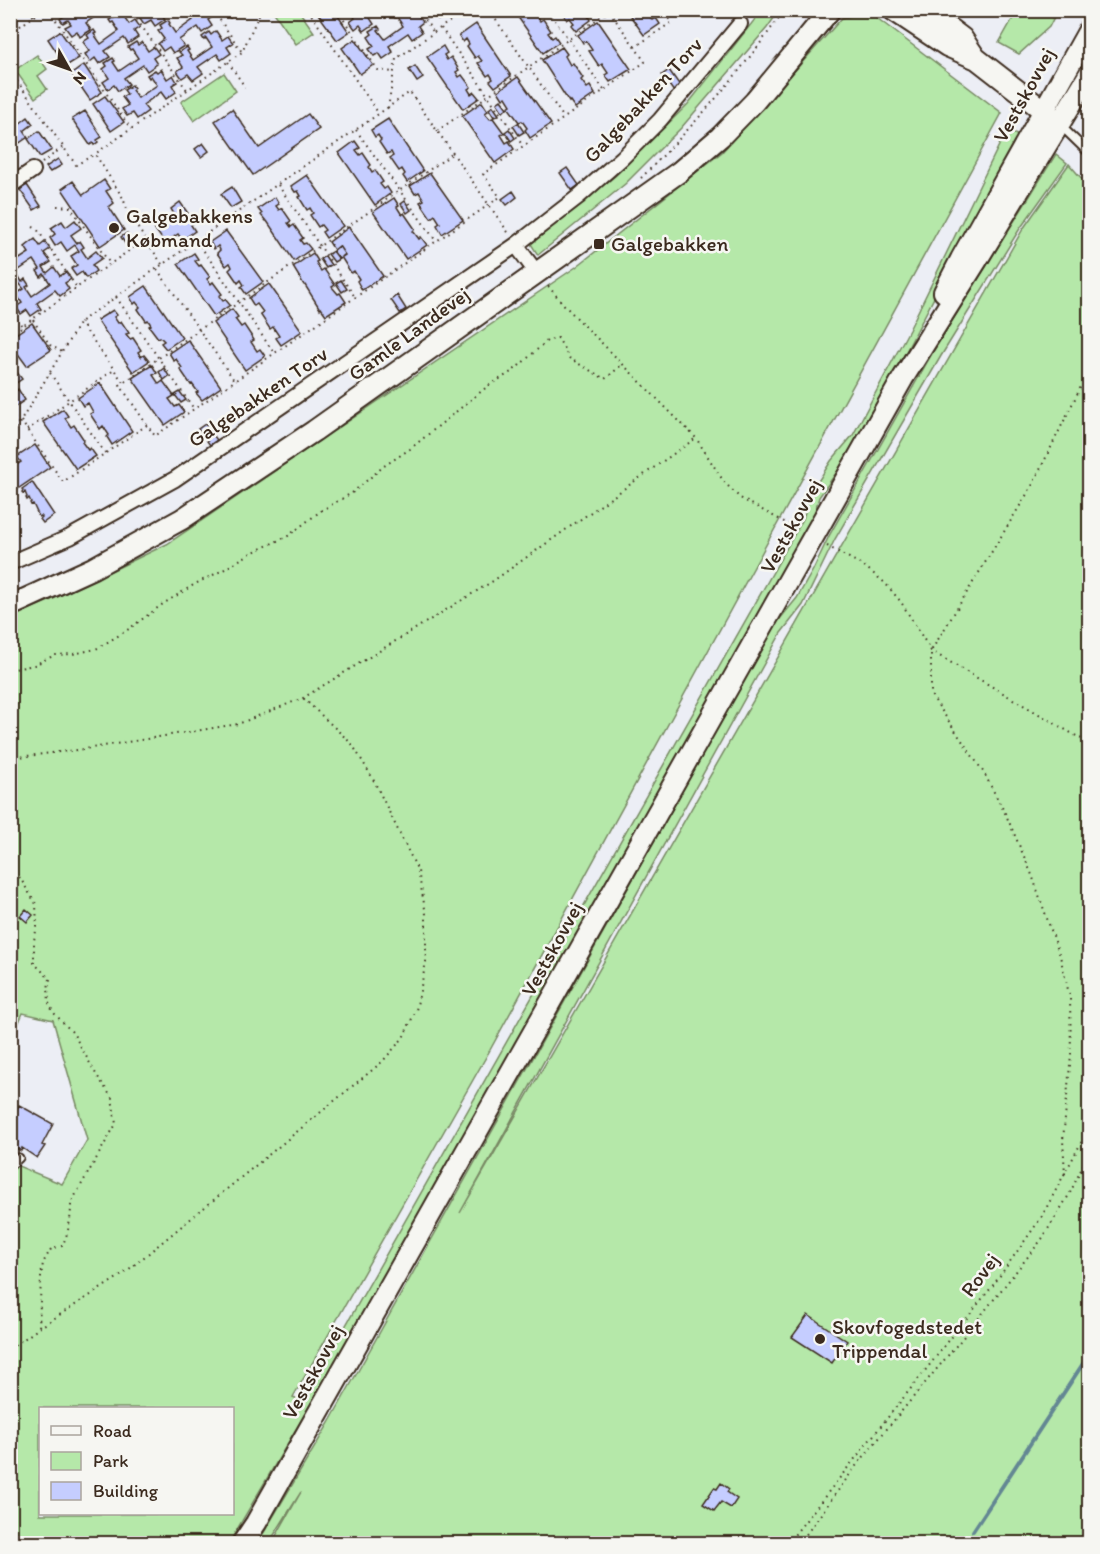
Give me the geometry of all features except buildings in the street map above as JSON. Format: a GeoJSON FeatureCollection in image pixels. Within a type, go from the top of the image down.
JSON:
{"type":"FeatureCollection","features":[{"type":"Feature","properties":{"kind":"street","name":"Gamle Landevej"},"geometry":{"type":"LineString","coordinates":[[797,49],[816,10]]}},
{"type":"Feature","properties":{"kind":"street","name":"Gamle Landevej"},"geometry":{"type":"LineString","coordinates":[[10,606],[93,568],[182,519],[314,431],[679,172],[720,137],[755,101],[830,10]]}},
{"type":"Feature","properties":{"kind":"street"},"geometry":{"type":"LineString","coordinates":[[893,10],[947,46],[977,59],[1060,124]]}},
{"type":"Feature","properties":{"kind":"street"},"geometry":{"type":"LineString","coordinates":[[925,10],[962,38],[977,59]]}},
{"type":"Feature","properties":{"kind":"street","name":"Galgebakken Torv"},"geometry":{"type":"LineString","coordinates":[[10,563],[70,537],[175,479],[516,245],[578,197],[617,163],[660,120],[740,24]]}},
{"type":"Feature","properties":{"kind":"street","name":"Vestskovvej"},"geometry":{"type":"LineString","coordinates":[[903,378],[961,259],[1089,28]]}},
{"type":"Feature","properties":{"kind":"street","name":"Vestskovvej"},"geometry":{"type":"LineString","coordinates":[[242,1544],[256,1523],[903,378],[1089,74]]}},
{"type":"Feature","properties":{"kind":"street"},"geometry":{"type":"LineString","coordinates":[[10,186],[33,170]]}},
{"type":"Feature","properties":{"kind":"street"},"geometry":{"type":"LineString","coordinates":[[516,245],[536,272]]}},
{"type":"Feature","properties":{"kind":"lane"},"geometry":{"type":"LineString","coordinates":[[1060,124],[1089,154]]}},
{"type":"Feature","properties":{"kind":"lane"},"geometry":{"type":"LineString","coordinates":[[10,1166],[19,1158]]}},
{"type":"Feature","properties":{"kind":"path"},"geometry":{"type":"LineString","coordinates":[[29,10],[33,17]]}},
{"type":"Feature","properties":{"kind":"path"},"geometry":{"type":"LineString","coordinates":[[10,33],[43,10]]}},
{"type":"Feature","properties":{"kind":"path"},"geometry":{"type":"LineString","coordinates":[[49,10],[131,129]]}},
{"type":"Feature","properties":{"kind":"path"},"geometry":{"type":"LineString","coordinates":[[130,10],[187,90]]}},
{"type":"Feature","properties":{"kind":"path"},"geometry":{"type":"LineString","coordinates":[[213,10],[242,52]]}},
{"type":"Feature","properties":{"kind":"path"},"geometry":{"type":"LineString","coordinates":[[10,71],[75,165],[95,154],[242,52],[261,10]]}},
{"type":"Feature","properties":{"kind":"path"},"geometry":{"type":"LineString","coordinates":[[308,10],[379,114]]}},
{"type":"Feature","properties":{"kind":"path"},"geometry":{"type":"LineString","coordinates":[[337,10],[378,70],[394,73]]}},
{"type":"Feature","properties":{"kind":"path"},"geometry":{"type":"LineString","coordinates":[[418,10],[434,33]]}},
{"type":"Feature","properties":{"kind":"path"},"geometry":{"type":"LineString","coordinates":[[388,108],[396,59],[466,10]]}},
{"type":"Feature","properties":{"kind":"path"},"geometry":{"type":"LineString","coordinates":[[489,10],[564,118]]}},
{"type":"Feature","properties":{"kind":"path"},"geometry":{"type":"LineString","coordinates":[[548,10],[604,90]]}},
{"type":"Feature","properties":{"kind":"path"},"geometry":{"type":"LineString","coordinates":[[437,131],[609,10],[645,62],[483,174],[500,196],[155,436],[120,385],[123,382],[453,153]]}},
{"type":"Feature","properties":{"kind":"path"},"geometry":{"type":"LineString","coordinates":[[635,47],[672,22],[663,10]]}},
{"type":"Feature","properties":{"kind":"path"},"geometry":{"type":"LineString","coordinates":[[641,178],[679,141],[723,91],[784,10]]}},
{"type":"Feature","properties":{"kind":"path"},"geometry":{"type":"LineString","coordinates":[[441,28],[523,146]]}},
{"type":"Feature","properties":{"kind":"path"},"geometry":{"type":"LineString","coordinates":[[228,62],[245,87]]}},
{"type":"Feature","properties":{"kind":"path"},"geometry":{"type":"LineString","coordinates":[[10,438],[80,322],[410,92],[516,245]]}},
{"type":"Feature","properties":{"kind":"path"},"geometry":{"type":"LineString","coordinates":[[356,130],[436,241]]}},
{"type":"Feature","properties":{"kind":"path"},"geometry":{"type":"LineString","coordinates":[[33,170],[63,147]]}},
{"type":"Feature","properties":{"kind":"path"},"geometry":{"type":"LineString","coordinates":[[95,154],[123,198],[129,215],[144,240],[163,264]]}},
{"type":"Feature","properties":{"kind":"path"},"geometry":{"type":"LineString","coordinates":[[278,184],[354,297]]}},
{"type":"Feature","properties":{"kind":"path"},"geometry":{"type":"LineString","coordinates":[[57,206],[70,207],[111,265]]}},
{"type":"Feature","properties":{"kind":"path"},"geometry":{"type":"LineString","coordinates":[[33,227],[37,229],[78,288]]}},
{"type":"Feature","properties":{"kind":"path"},"geometry":{"type":"LineString","coordinates":[[10,336],[144,240]]}},
{"type":"Feature","properties":{"kind":"path"},"geometry":{"type":"LineString","coordinates":[[196,241],[274,353]]}},
{"type":"Feature","properties":{"kind":"path"},"geometry":{"type":"LineString","coordinates":[[157,269],[234,381]]}},
{"type":"Feature","properties":{"kind":"path"},"geometry":{"type":"LineString","coordinates":[[536,272],[566,307],[696,438],[724,482],[740,498],[803,532]]}},
{"type":"Feature","properties":{"kind":"path"},"geometry":{"type":"LineString","coordinates":[[116,297],[194,409]]}},
{"type":"Feature","properties":{"kind":"path"},"geometry":{"type":"LineString","coordinates":[[10,309],[22,327]]}},
{"type":"Feature","properties":{"kind":"path"},"geometry":{"type":"LineString","coordinates":[[33,320],[50,345],[62,352]]}},
{"type":"Feature","properties":{"kind":"path"},"geometry":{"type":"LineString","coordinates":[[80,322],[123,382]]}},
{"type":"Feature","properties":{"kind":"path"},"geometry":{"type":"LineString","coordinates":[[10,670],[34,665],[55,655],[96,649],[195,584],[251,553],[288,536],[410,449],[488,386],[513,371],[548,340],[558,338],[569,358],[605,379],[623,364]]}},
{"type":"Feature","properties":{"kind":"path"},"geometry":{"type":"LineString","coordinates":[[1065,1174],[1063,1140],[1071,1043],[1070,998],[1060,956],[1032,875],[1006,815],[984,773],[931,695],[931,651],[1032,486],[1089,368]]}},
{"type":"Feature","properties":{"kind":"path"},"geometry":{"type":"LineString","coordinates":[[27,430],[114,370]]}},
{"type":"Feature","properties":{"kind":"path"},"geometry":{"type":"LineString","coordinates":[[50,373],[105,453]]}},
{"type":"Feature","properties":{"kind":"path"},"geometry":{"type":"LineString","coordinates":[[10,413],[27,430],[63,482],[147,424]]}},
{"type":"Feature","properties":{"kind":"path"},"geometry":{"type":"LineString","coordinates":[[10,758],[85,749],[238,724],[303,698],[494,581],[696,438]]}},
{"type":"Feature","properties":{"kind":"path"},"geometry":{"type":"LineString","coordinates":[[822,543],[864,566],[885,583],[901,602],[931,651],[1089,744]]}},
{"type":"Feature","properties":{"kind":"path"},"geometry":{"type":"LineString","coordinates":[[10,1349],[122,1275],[382,1062],[403,1038],[416,1010],[426,962],[426,914],[418,871],[372,777],[352,744],[303,698]]}},
{"type":"Feature","properties":{"kind":"path"},"geometry":{"type":"LineString","coordinates":[[10,869],[20,878],[36,904],[34,963],[50,979],[49,1003],[53,1012],[73,1033],[112,1098],[116,1124],[71,1203],[67,1236],[62,1246],[51,1249],[43,1263],[39,1328]]}},
{"type":"Feature","properties":{"kind":"path","name":"Rovej"},"geometry":{"type":"LineString","coordinates":[[787,1544],[994,1284],[1041,1218],[1089,1126]]}},
{"type":"Feature","properties":{"kind":"path"},"geometry":{"type":"LineString","coordinates":[[799,1544],[856,1466],[1042,1239],[1069,1195],[1089,1151]]}},
{"type":"Feature","properties":{"kind":"green space"},"geometry":{"type":"Polygon","coordinates":[[[273,11],[299,11],[314,32],[296,44],[273,11]]]}},
{"type":"Feature","properties":{"kind":"green space"},"geometry":{"type":"Polygon","coordinates":[[[753,11],[779,11],[681,128],[625,184],[538,255],[531,244],[615,176],[688,104],[756,18],[753,11]]]}},
{"type":"Feature","properties":{"kind":"green space"},"geometry":{"type":"Polygon","coordinates":[[[1017,11],[1057,11],[1049,27],[1019,54],[999,43],[1017,11]]]}},
{"type":"Feature","properties":{"kind":"green space"},"geometry":{"type":"Polygon","coordinates":[[[869,12],[1002,113],[490,1050],[293,1397],[303,1401],[803,519],[810,494],[831,461],[853,435],[909,330],[1007,129],[1018,136],[861,438],[819,497],[811,525],[595,908],[229,1543],[11,1543],[11,1163],[62,1184],[87,1140],[53,1020],[23,1013],[11,1040],[11,617],[167,544],[576,267],[722,152],[842,18],[869,12]]]}},
{"type":"Feature","properties":{"kind":"green space"},"geometry":{"type":"Polygon","coordinates":[[[37,55],[47,69],[38,76],[47,89],[35,98],[15,70],[37,55]]]}},
{"type":"Feature","properties":{"kind":"green space"},"geometry":{"type":"Polygon","coordinates":[[[224,73],[236,91],[194,121],[181,102],[224,73]]]}},
{"type":"Feature","properties":{"kind":"green space"},"geometry":{"type":"Polygon","coordinates":[[[1056,154],[1067,163],[1019,230],[941,356],[835,539],[803,605],[781,633],[460,1213],[1023,229],[1069,164],[1090,188],[1089,1543],[272,1543],[301,1492],[269,1543],[257,1544],[329,1423],[775,625],[797,598],[829,536],[934,350],[1056,154]]]}},
{"type":"Feature","properties":{"kind":"waterway"},"geometry":{"type":"LineString","coordinates":[[973,1531],[1090,1353]]}},
{"type":"Feature","properties":{"kind":"place","name":"Galgebakkens Købmand"},"geometry":{"type":"Point","coordinates":[114,228]}},
{"type":"Feature","properties":{"kind":"place","name":"Galgebakken"},"geometry":{"type":"Point","coordinates":[599,244]}},
{"type":"Feature","properties":{"kind":"place","name":"Skovfogedstedet Trippendal"},"geometry":{"type":"Point","coordinates":[820,1339]}}]}
